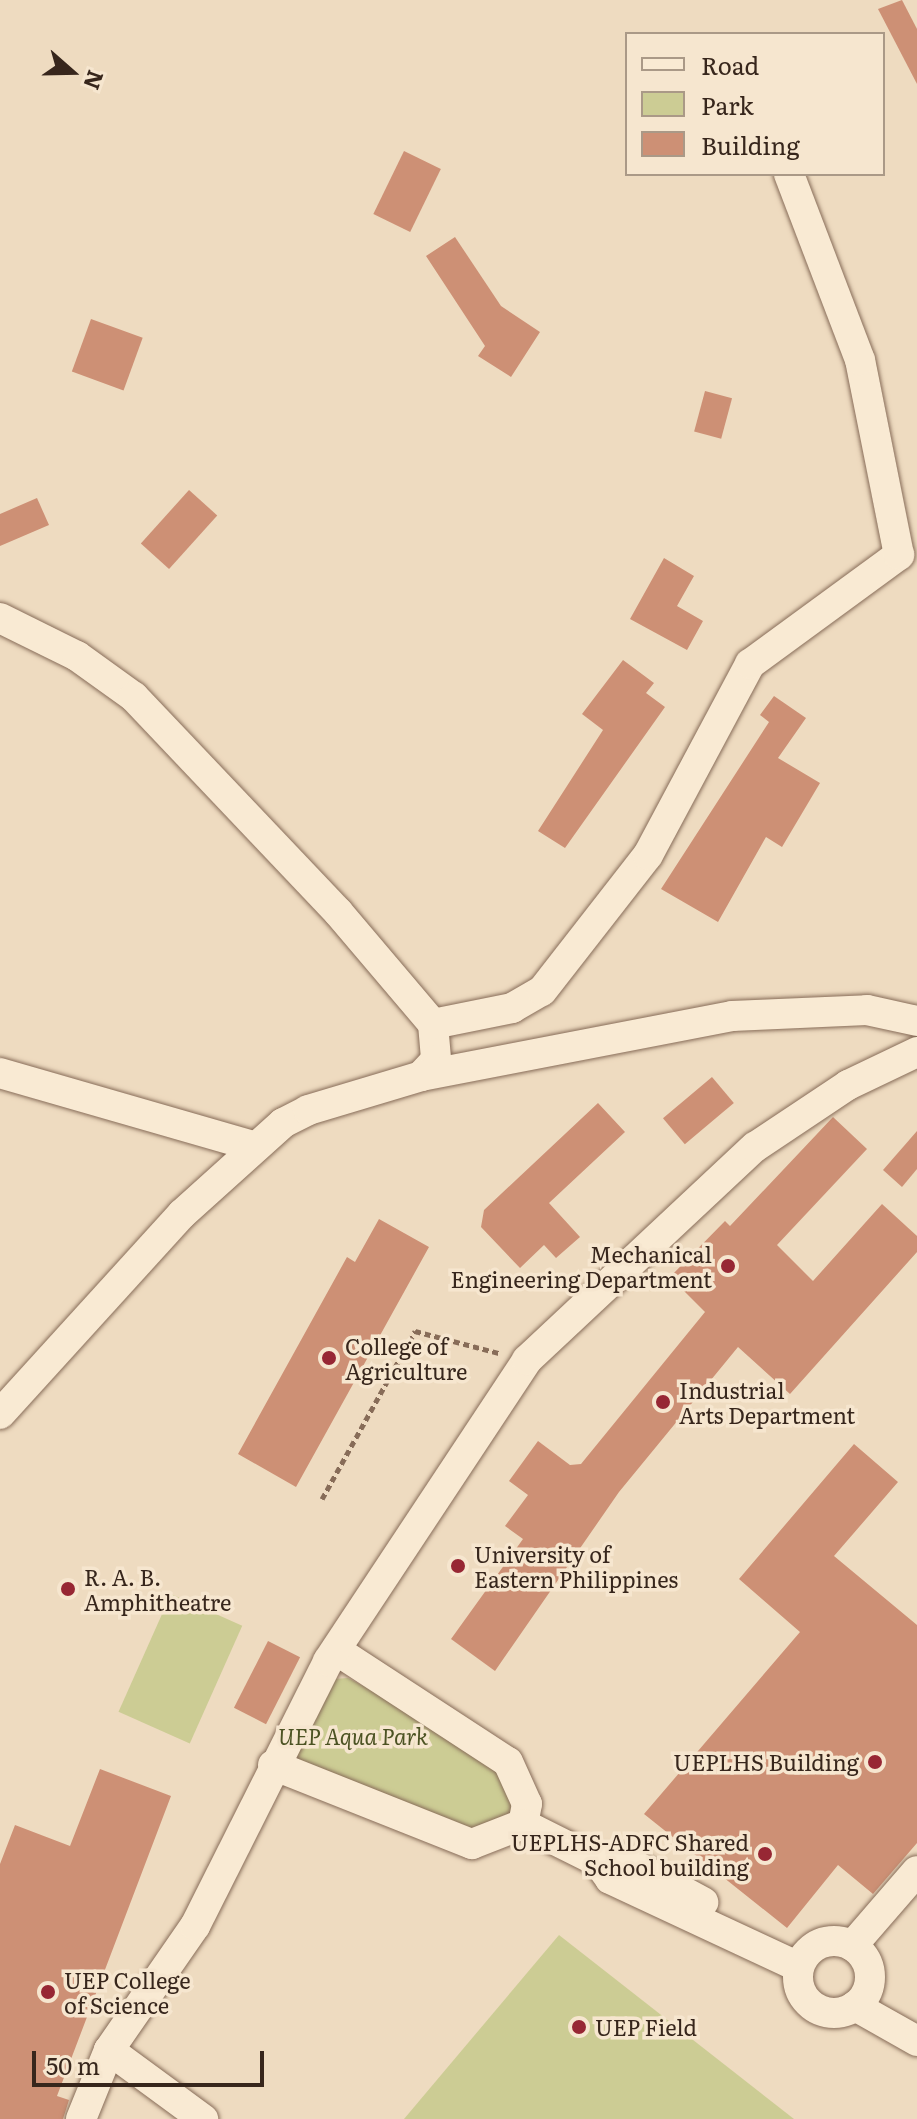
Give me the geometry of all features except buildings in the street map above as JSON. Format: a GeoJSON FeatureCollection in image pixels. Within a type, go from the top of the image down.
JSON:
{"type":"FeatureCollection","features":[{"type":"Feature","properties":{"kind":"street"},"geometry":{"type":"LineString","coordinates":[[433,1024],[512,1008],[542,991],[648,855],[750,664],[899,555],[860,360],[790,176]]}},
{"type":"Feature","properties":{"kind":"street"},"geometry":{"type":"LineString","coordinates":[[0,618],[77,656],[134,697],[433,1024],[436,1060],[421,1076]]}},
{"type":"Feature","properties":{"kind":"street"},"geometry":{"type":"LineString","coordinates":[[0,1414],[182,1214],[256,1147],[308,1110],[421,1076],[732,1016],[867,1010],[917,1021]]}},
{"type":"Feature","properties":{"kind":"street"},"geometry":{"type":"LineString","coordinates":[[81,2119],[109,2050],[195,1926],[273,1765],[336,1650],[527,1360],[755,1147],[848,1085],[917,1052]]}},
{"type":"Feature","properties":{"kind":"street"},"geometry":{"type":"LineString","coordinates":[[0,1073],[256,1147]]}},
{"type":"Feature","properties":{"kind":"street"},"geometry":{"type":"LineString","coordinates":[[336,1650],[508,1762],[527,1804],[523,1824]]}},
{"type":"Feature","properties":{"kind":"street"},"geometry":{"type":"LineString","coordinates":[[273,1765],[472,1844],[523,1824],[597,1861],[625,1860],[802,1962],[810,2004],[832,2013],[860,1999],[917,2016]]}},
{"type":"Feature","properties":{"kind":"street"},"geometry":{"type":"LineString","coordinates":[[852,1946],[917,1871]]}},
{"type":"Feature","properties":{"kind":"street"},"geometry":{"type":"LineString","coordinates":[[802,1962],[830,1941],[852,1946],[867,1964],[860,1999]]}},
{"type":"Feature","properties":{"kind":"street"},"geometry":{"type":"LineString","coordinates":[[860,1999],[917,2041]]}},
{"type":"Feature","properties":{"kind":"street"},"geometry":{"type":"LineString","coordinates":[[109,2050],[203,2119]]}},
{"type":"Feature","properties":{"kind":"path"},"geometry":{"type":"LineString","coordinates":[[322,1499],[415,1331],[527,1360]]}},
{"type":"Feature","properties":{"kind":"green space"},"geometry":{"type":"Polygon","coordinates":[[[171,1594],[242,1626],[190,1744],[119,1712],[171,1594]]]}},
{"type":"Feature","properties":{"kind":"green space","name":"UEP Aqua Park"},"geometry":{"type":"Polygon","coordinates":[[[348,1678],[497,1756],[514,1815],[464,1830],[287,1762],[334,1679],[348,1678]]]}},
{"type":"Feature","properties":{"kind":"green space","name":"UEP Field"},"geometry":{"type":"Polygon","coordinates":[[[559,1935],[794,2119],[404,2119],[559,1935]]]}},
{"type":"Feature","properties":{"kind":"place","name":"Mechanical Engineering Department"},"geometry":{"type":"Point","coordinates":[728,1266]}},
{"type":"Feature","properties":{"kind":"place","name":"College of Agriculture"},"geometry":{"type":"Point","coordinates":[329,1358]}},
{"type":"Feature","properties":{"kind":"place","name":"Industrial Arts Department"},"geometry":{"type":"Point","coordinates":[663,1402]}},
{"type":"Feature","properties":{"kind":"place","name":"University of Eastern Philippines"},"geometry":{"type":"Point","coordinates":[458,1566]}},
{"type":"Feature","properties":{"kind":"place","name":"R. A. B. Amphitheatre"},"geometry":{"type":"Point","coordinates":[68,1589]}},
{"type":"Feature","properties":{"kind":"place","name":"UEPLHS Building"},"geometry":{"type":"Point","coordinates":[875,1762]}},
{"type":"Feature","properties":{"kind":"place","name":"UEPLHS-ADFC Shared School building"},"geometry":{"type":"Point","coordinates":[765,1854]}},
{"type":"Feature","properties":{"kind":"place","name":"UEP College of Science"},"geometry":{"type":"Point","coordinates":[48,1992]}},
{"type":"Feature","properties":{"kind":"place","name":"UEP Field"},"geometry":{"type":"Point","coordinates":[579,2027]}}]}
